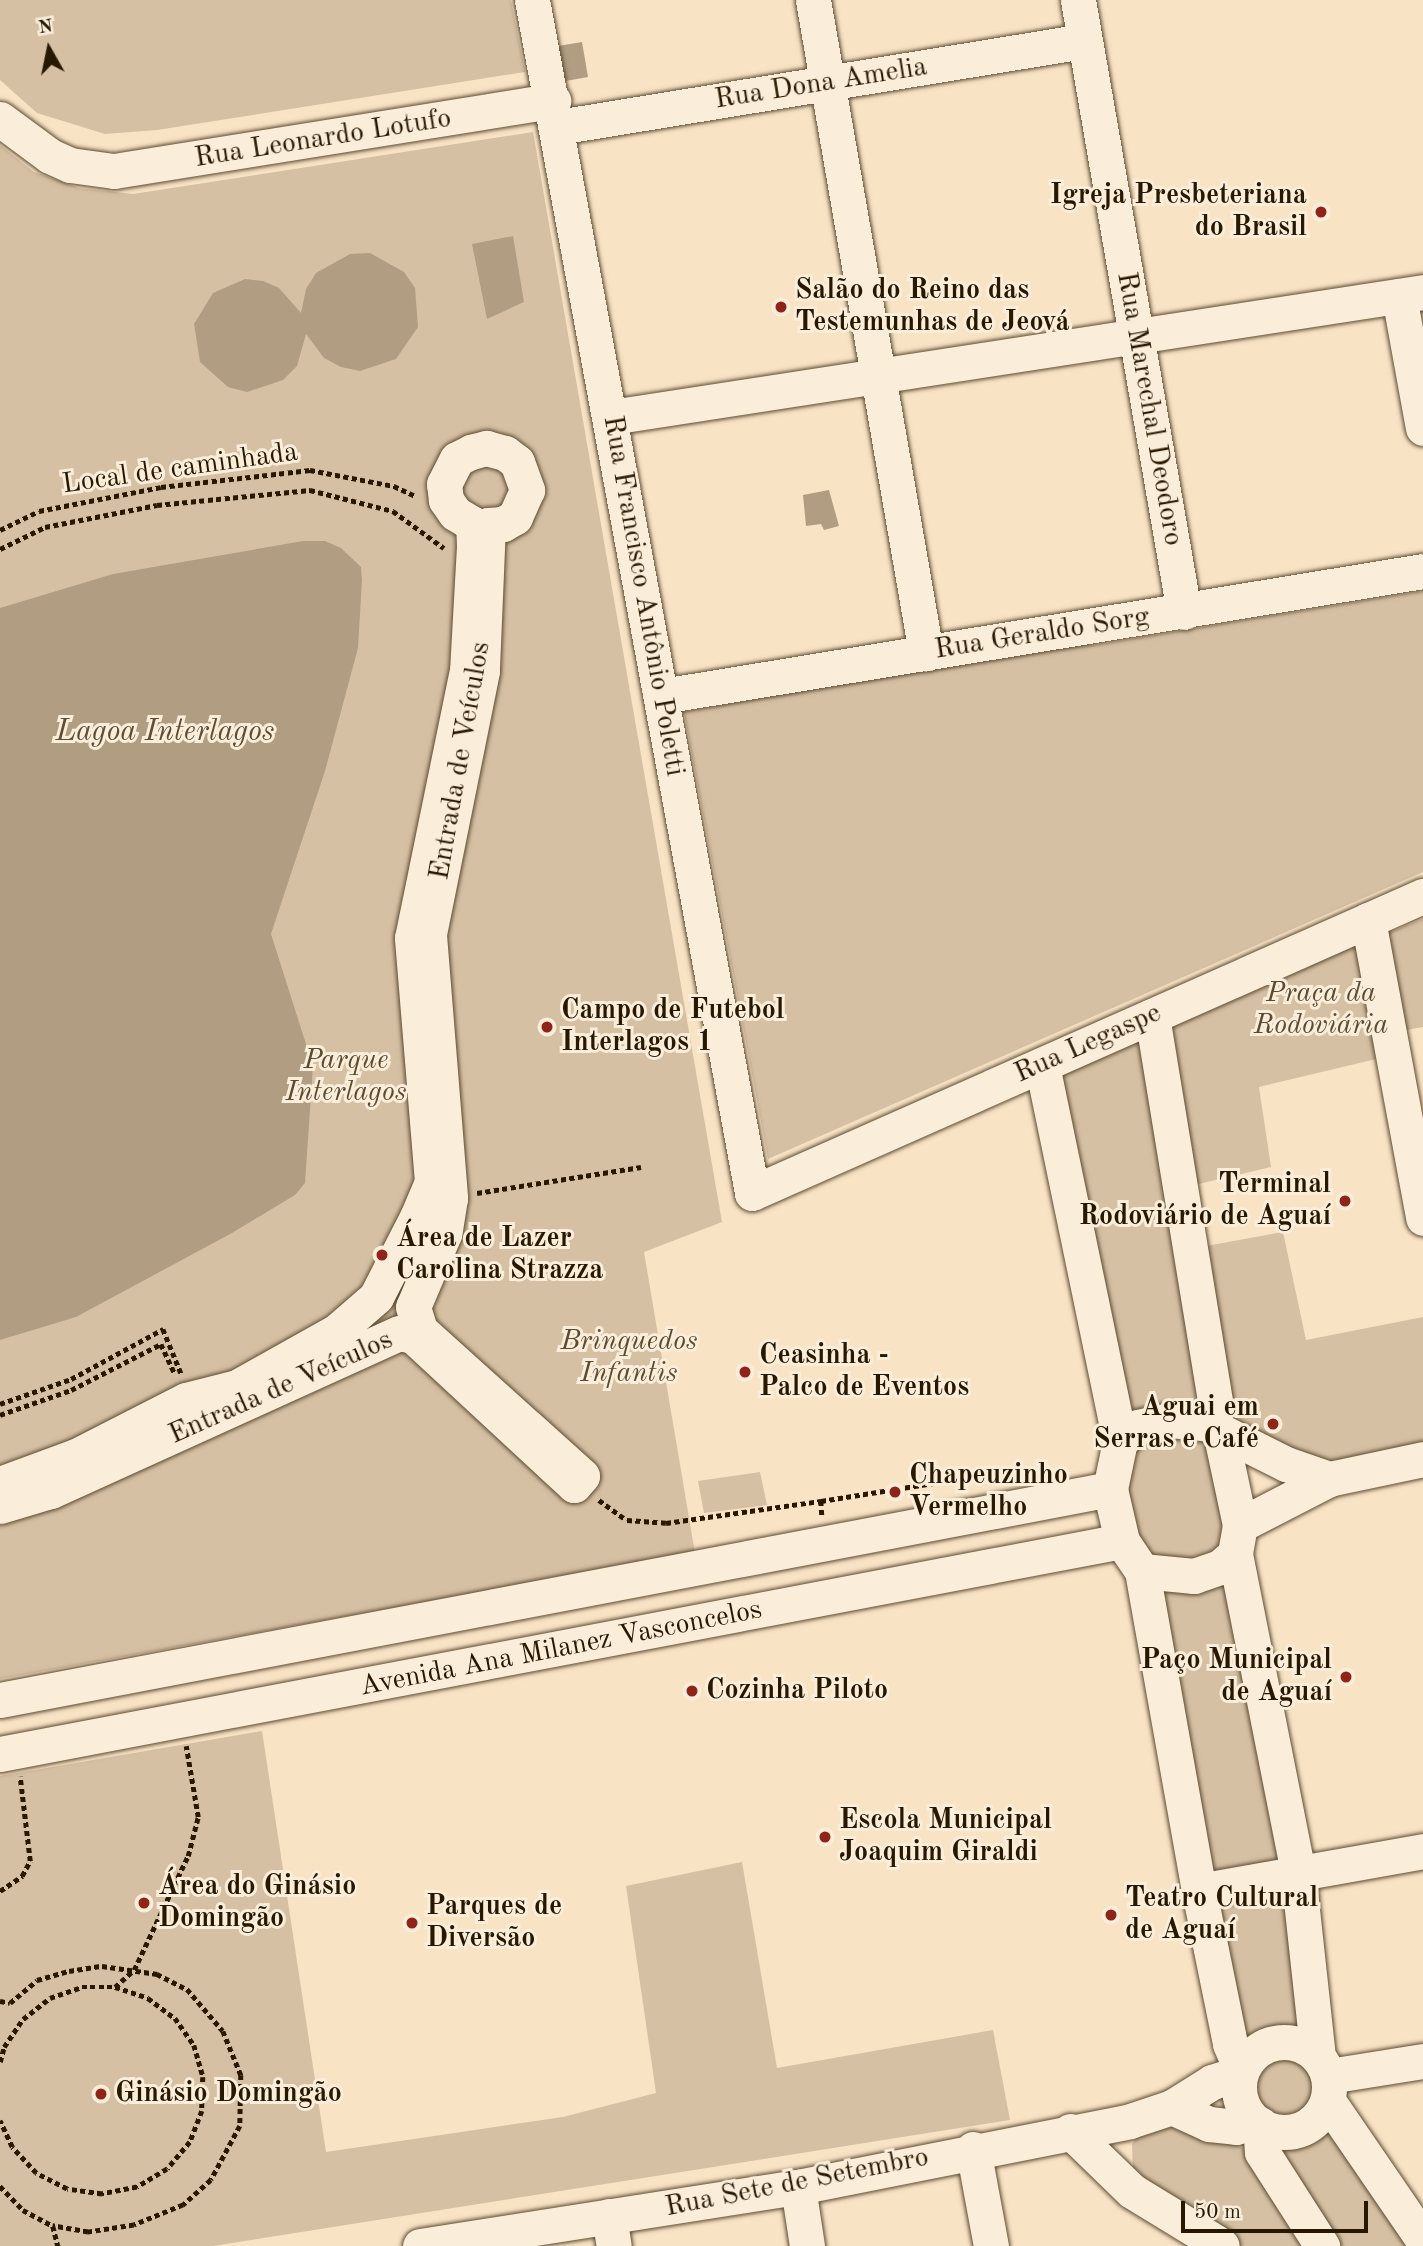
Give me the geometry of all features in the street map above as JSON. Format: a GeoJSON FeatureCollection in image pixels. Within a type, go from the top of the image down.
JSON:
{"type":"FeatureCollection","features":[{"type":"Feature","properties":{"kind":"street","name":"Rua Francisco Antônio Poletti"},"geometry":{"type":"LineString","coordinates":[[532,0],[752,1193]]}},
{"type":"Feature","properties":{"kind":"street"},"geometry":{"type":"LineString","coordinates":[[814,0],[926,653]]}},
{"type":"Feature","properties":{"kind":"street","name":"Rua Marechal Deodoro"},"geometry":{"type":"LineString","coordinates":[[1078,0],[1184,612]]}},
{"type":"Feature","properties":{"kind":"street","name":"Rua Dona Amelia"},"geometry":{"type":"LineString","coordinates":[[555,114],[829,84],[1084,41]]}},
{"type":"Feature","properties":{"kind":"street","name":"Rua Leonardo Lotufo"},"geometry":{"type":"LineString","coordinates":[[0,119],[50,156],[92,170],[136,170],[555,114]]}},
{"type":"Feature","properties":{"kind":"street"},"geometry":{"type":"LineString","coordinates":[[611,417],[1411,294],[1423,428]]}},
{"type":"Feature","properties":{"kind":"street","name":"Entrada de Veículos"},"geometry":{"type":"LineString","coordinates":[[0,1484],[76,1456],[186,1400],[237,1387],[337,1331],[376,1297],[418,1217],[432,1182],[412,938],[467,671],[474,547],[473,524],[455,513],[446,500],[444,484],[457,459],[486,448],[517,462],[527,490],[515,517],[503,524],[488,525],[482,671],[429,935],[450,1198],[444,1234],[413,1307],[414,1319],[582,1476],[574,1485],[413,1336],[399,1333],[50,1491],[0,1506]]}},
{"type":"Feature","properties":{"kind":"street","name":"Rua Geraldo Sorg"},"geometry":{"type":"LineString","coordinates":[[662,696],[1423,571]]}},
{"type":"Feature","properties":{"kind":"street","name":"Rua Legaspe"},"geometry":{"type":"LineString","coordinates":[[752,1193],[1423,895]]}},
{"type":"Feature","properties":{"kind":"street"},"geometry":{"type":"LineString","coordinates":[[1368,920],[1417,1156],[1423,1218]]}},
{"type":"Feature","properties":{"kind":"street"},"geometry":{"type":"LineString","coordinates":[[1152,1016],[1217,1427],[1298,1873],[1325,2078],[1317,2118],[1296,2130],[1275,2131],[1257,2123],[1236,2127],[1209,2124],[1172,2107]]}},
{"type":"Feature","properties":{"kind":"street"},"geometry":{"type":"LineString","coordinates":[[1042,1065],[1120,1441],[1110,1489],[1122,1541],[1142,1571],[1199,1891],[1230,2044],[1240,2071],[1241,2098],[1257,2123],[1262,2152],[1322,2246]]}},
{"type":"Feature","properties":{"kind":"street"},"geometry":{"type":"LineString","coordinates":[[1120,1441],[1137,1427],[1170,1420],[1217,1427],[1286,1464],[1329,1479]]}},
{"type":"Feature","properties":{"kind":"street"},"geometry":{"type":"LineString","coordinates":[[1142,1571],[1194,1576],[1220,1567],[1237,1539],[1329,1479],[1423,1460]]}},
{"type":"Feature","properties":{"kind":"street","name":"Avenida Ana Milanez Vasconcelos"},"geometry":{"type":"LineString","coordinates":[[0,1700],[1110,1489]]}},
{"type":"Feature","properties":{"kind":"street","name":"Avenida Ana Milanez Vasconcelos"},"geometry":{"type":"LineString","coordinates":[[20,1751],[1122,1541]]}},
{"type":"Feature","properties":{"kind":"street"},"geometry":{"type":"LineString","coordinates":[[573,1592],[582,1645]]}},
{"type":"Feature","properties":{"kind":"street"},"geometry":{"type":"LineString","coordinates":[[196,1719],[200,1664]]}},
{"type":"Feature","properties":{"kind":"street"},"geometry":{"type":"LineString","coordinates":[[20,1751],[35,1694]]}},
{"type":"Feature","properties":{"kind":"street"},"geometry":{"type":"LineString","coordinates":[[1199,1891],[1423,1851]]}},
{"type":"Feature","properties":{"kind":"street"},"geometry":{"type":"LineString","coordinates":[[1240,2071],[1264,2047],[1282,2042],[1302,2045],[1325,2078],[1423,2240]]}},
{"type":"Feature","properties":{"kind":"street"},"geometry":{"type":"LineString","coordinates":[[1325,2078],[1423,2061]]}},
{"type":"Feature","properties":{"kind":"street","name":"Rua Sete de Setembro"},"geometry":{"type":"LineString","coordinates":[[421,2246],[612,2231],[973,2149],[1130,2121],[1172,2107],[1212,2082],[1240,2071]]}},
{"type":"Feature","properties":{"kind":"street"},"geometry":{"type":"LineString","coordinates":[[1130,2121],[1124,2161],[1132,2191]]}},
{"type":"Feature","properties":{"kind":"street"},"geometry":{"type":"LineString","coordinates":[[1070,2131],[1132,2191],[1186,2234],[1222,2246]]}},
{"type":"Feature","properties":{"kind":"street"},"geometry":{"type":"LineString","coordinates":[[973,2149],[991,2246]]}},
{"type":"Feature","properties":{"kind":"street"},"geometry":{"type":"LineString","coordinates":[[798,2187],[807,2246]]}},
{"type":"Feature","properties":{"kind":"path","name":"Local de caminhada"},"geometry":{"type":"LineString","coordinates":[[0,530],[38,511],[161,487],[310,470],[394,486],[426,502]]}},
{"type":"Feature","properties":{"kind":"path"},"geometry":{"type":"LineString","coordinates":[[0,548],[45,527],[157,505],[310,490],[393,511],[436,538],[446,550]]}},
{"type":"Feature","properties":{"kind":"path"},"geometry":{"type":"LineString","coordinates":[[450,1198],[641,1167]]}},
{"type":"Feature","properties":{"kind":"path"},"geometry":{"type":"LineString","coordinates":[[0,1404],[71,1379],[163,1329],[183,1378]]}},
{"type":"Feature","properties":{"kind":"path"},"geometry":{"type":"LineString","coordinates":[[821,1502],[1020,1469],[1026,1505]]}},
{"type":"Feature","properties":{"kind":"path"},"geometry":{"type":"LineString","coordinates":[[116,1987],[134,1970],[188,1856],[198,1817],[196,1719]]}},
{"type":"Feature","properties":{"kind":"path"},"geometry":{"type":"LineString","coordinates":[[0,1891],[22,1876],[30,1861],[20,1751]]}},
{"type":"Feature","properties":{"kind":"path"},"geometry":{"type":"LineString","coordinates":[[0,2001],[10,2003],[37,1980],[69,1971],[102,1966],[156,1974],[187,1989],[223,2031],[241,2075],[240,2126],[211,2180],[183,2205],[134,2225],[88,2232],[53,2226],[23,2210],[0,2186]]}},
{"type":"Feature","properties":{"kind":"path"},"geometry":{"type":"LineString","coordinates":[[0,2062],[23,2019],[50,1998],[82,1987],[116,1987],[148,1998],[175,2018],[194,2045],[204,2077],[202,2111],[190,2142],[167,2169],[137,2187],[102,2194],[67,2189],[36,2173],[12,2147],[0,2121]]}},
{"type":"Feature","properties":{"kind":"path"},"geometry":{"type":"LineString","coordinates":[[53,2226],[58,2246]]}},
{"type":"Feature","properties":{"kind":"green space"},"geometry":{"type":"Polygon","coordinates":[[[0,0],[511,0],[525,72],[157,130],[105,134],[37,113],[0,80],[0,0]]]}},
{"type":"Feature","properties":{"kind":"green space","name":"Parque Interlagos"},"geometry":{"type":"Polygon","coordinates":[[[533,132],[722,1222],[644,1252],[695,1553],[0,1679],[0,145],[34,172],[79,188],[133,194],[533,132]]]}},
{"type":"Feature","properties":{"kind":"green space"},"geometry":{"type":"Polygon","coordinates":[[[1423,591],[1423,872],[768,1159],[684,712],[1056,645],[1095,645],[1423,591]]]}},
{"type":"Feature","properties":{"kind":"green space"},"geometry":{"type":"Polygon","coordinates":[[[1423,919],[1423,1027],[1395,1032],[1380,936],[1423,919]]]}},
{"type":"Feature","properties":{"kind":"green space","name":"Praça da Rodoviária"},"geometry":{"type":"Polygon","coordinates":[[[1368,920],[1393,1055],[1259,1087],[1271,1167],[1186,1187],[1160,1022],[1368,920]]]}},
{"type":"Feature","properties":{"kind":"green space"},"geometry":{"type":"Polygon","coordinates":[[[1149,1027],[1211,1408],[1124,1434],[1051,1069],[1149,1027]]]}},
{"type":"Feature","properties":{"kind":"green space"},"geometry":{"type":"Polygon","coordinates":[[[1283,1232],[1306,1340],[1423,1317],[1423,1455],[1329,1472],[1220,1423],[1195,1248],[1283,1232]]]}},
{"type":"Feature","properties":{"kind":"green space"},"geometry":{"type":"Polygon","coordinates":[[[1211,1427],[1232,1551],[1144,1568],[1115,1465],[1122,1443],[1211,1427]]]}},
{"type":"Feature","properties":{"kind":"green space"},"geometry":{"type":"Polygon","coordinates":[[[760,1472],[767,1505],[704,1513],[698,1481],[760,1472]]]}},
{"type":"Feature","properties":{"kind":"green space"},"geometry":{"type":"Polygon","coordinates":[[[1231,1562],[1306,2025],[1279,2026],[1239,2053],[1145,1575],[1231,1562]]]}},
{"type":"Feature","properties":{"kind":"green space","name":"Área do Ginásio Domingão"},"geometry":{"type":"Polygon","coordinates":[[[262,1731],[326,2152],[563,2117],[656,2093],[626,1886],[742,1862],[777,2068],[993,2030],[1010,2120],[213,2246],[0,2246],[0,1776],[262,1731]]]}},
{"type":"Feature","properties":{"kind":"green space"},"geometry":{"type":"Polygon","coordinates":[[[1276,2046],[1292,2046],[1313,2057],[1324,2078],[1324,2094],[1313,2115],[1292,2126],[1276,2126],[1262,2120],[1250,2108],[1244,2094],[1244,2078],[1250,2064],[1262,2052],[1276,2046]]]}},
{"type":"Feature","properties":{"kind":"green space"},"geometry":{"type":"Polygon","coordinates":[[[1330,2110],[1421,2246],[1330,2246],[1270,2133],[1296,2133],[1330,2110]]]}},
{"type":"Feature","properties":{"kind":"green space"},"geometry":{"type":"Polygon","coordinates":[[[1174,2117],[1253,2153],[1312,2246],[1235,2246],[1133,2171],[1132,2144],[1143,2127],[1174,2117]]]}},
{"type":"Feature","properties":{"kind":"water"},"geometry":{"type":"Polygon","coordinates":[[[582,42],[588,77],[560,82],[552,47],[582,42]]]}},
{"type":"Feature","properties":{"kind":"water"},"geometry":{"type":"Polygon","coordinates":[[[513,236],[524,302],[487,319],[472,244],[513,236]]]}},
{"type":"Feature","properties":{"kind":"water"},"geometry":{"type":"Polygon","coordinates":[[[370,253],[404,272],[415,288],[418,327],[396,359],[360,371],[341,367],[324,358],[306,334],[297,366],[283,380],[247,392],[228,387],[200,362],[194,324],[213,293],[245,279],[263,281],[279,288],[301,313],[306,289],[316,273],[350,254],[370,253]]]}},
{"type":"Feature","properties":{"kind":"water"},"geometry":{"type":"Polygon","coordinates":[[[829,490],[839,526],[824,530],[821,524],[806,526],[803,495],[829,490]]]}},
{"type":"Feature","properties":{"kind":"water","name":"Lagoa Interlagos"},"geometry":{"type":"Polygon","coordinates":[[[303,541],[325,541],[341,548],[361,567],[362,580],[358,648],[325,771],[271,934],[313,1066],[305,1183],[295,1195],[232,1233],[76,1317],[0,1340],[0,608],[113,574],[303,541]]]}},
{"type":"Feature","properties":{"kind":"place","name":"Igreja Presbeteriana do Brasil"},"geometry":{"type":"Point","coordinates":[1321,212]}},
{"type":"Feature","properties":{"kind":"place","name":"Salão do Reino das Testemunhas de Jeová"},"geometry":{"type":"Point","coordinates":[781,307]}},
{"type":"Feature","properties":{"kind":"place","name":"Campo de Futebol Interlagos 1"},"geometry":{"type":"Point","coordinates":[547,1027]}},
{"type":"Feature","properties":{"kind":"place","name":"Terminal Rodoviário de Aguaí"},"geometry":{"type":"Point","coordinates":[1345,1201]}},
{"type":"Feature","properties":{"kind":"place","name":"Área de Lazer Carolina Strazza"},"geometry":{"type":"Point","coordinates":[382,1255]}},
{"type":"Feature","properties":{"kind":"place","name":"Ceasinha - Palco de Eventos"},"geometry":{"type":"Point","coordinates":[745,1372]}},
{"type":"Feature","properties":{"kind":"place","name":"Aguai em Serras e Café"},"geometry":{"type":"Point","coordinates":[1273,1424]}},
{"type":"Feature","properties":{"kind":"place","name":"Chapeuzinho Vermelho"},"geometry":{"type":"Point","coordinates":[895,1492]}},
{"type":"Feature","properties":{"kind":"place","name":"Paço Municipal de Aguaí"},"geometry":{"type":"Point","coordinates":[1346,1677]}},
{"type":"Feature","properties":{"kind":"place","name":"Cozinha Piloto"},"geometry":{"type":"Point","coordinates":[692,1691]}},
{"type":"Feature","properties":{"kind":"place","name":"Escola Municipal Joaquim Giraldi"},"geometry":{"type":"Point","coordinates":[825,1837]}},
{"type":"Feature","properties":{"kind":"place","name":"Área do Ginásio Domingão"},"geometry":{"type":"Point","coordinates":[144,1903]}},
{"type":"Feature","properties":{"kind":"place","name":"Teatro Cultural de Aguaí"},"geometry":{"type":"Point","coordinates":[1111,1915]}},
{"type":"Feature","properties":{"kind":"place","name":"Parques de Diversão"},"geometry":{"type":"Point","coordinates":[412,1923]}},
{"type":"Feature","properties":{"kind":"place","name":"Ginásio Domingão"},"geometry":{"type":"Point","coordinates":[101,2094]}},
{"type":"Feature","properties":{"kind":"park label","name":"Brinquedos Infantis"},"geometry":{"type":"Point","coordinates":[629,1358]}}]}
